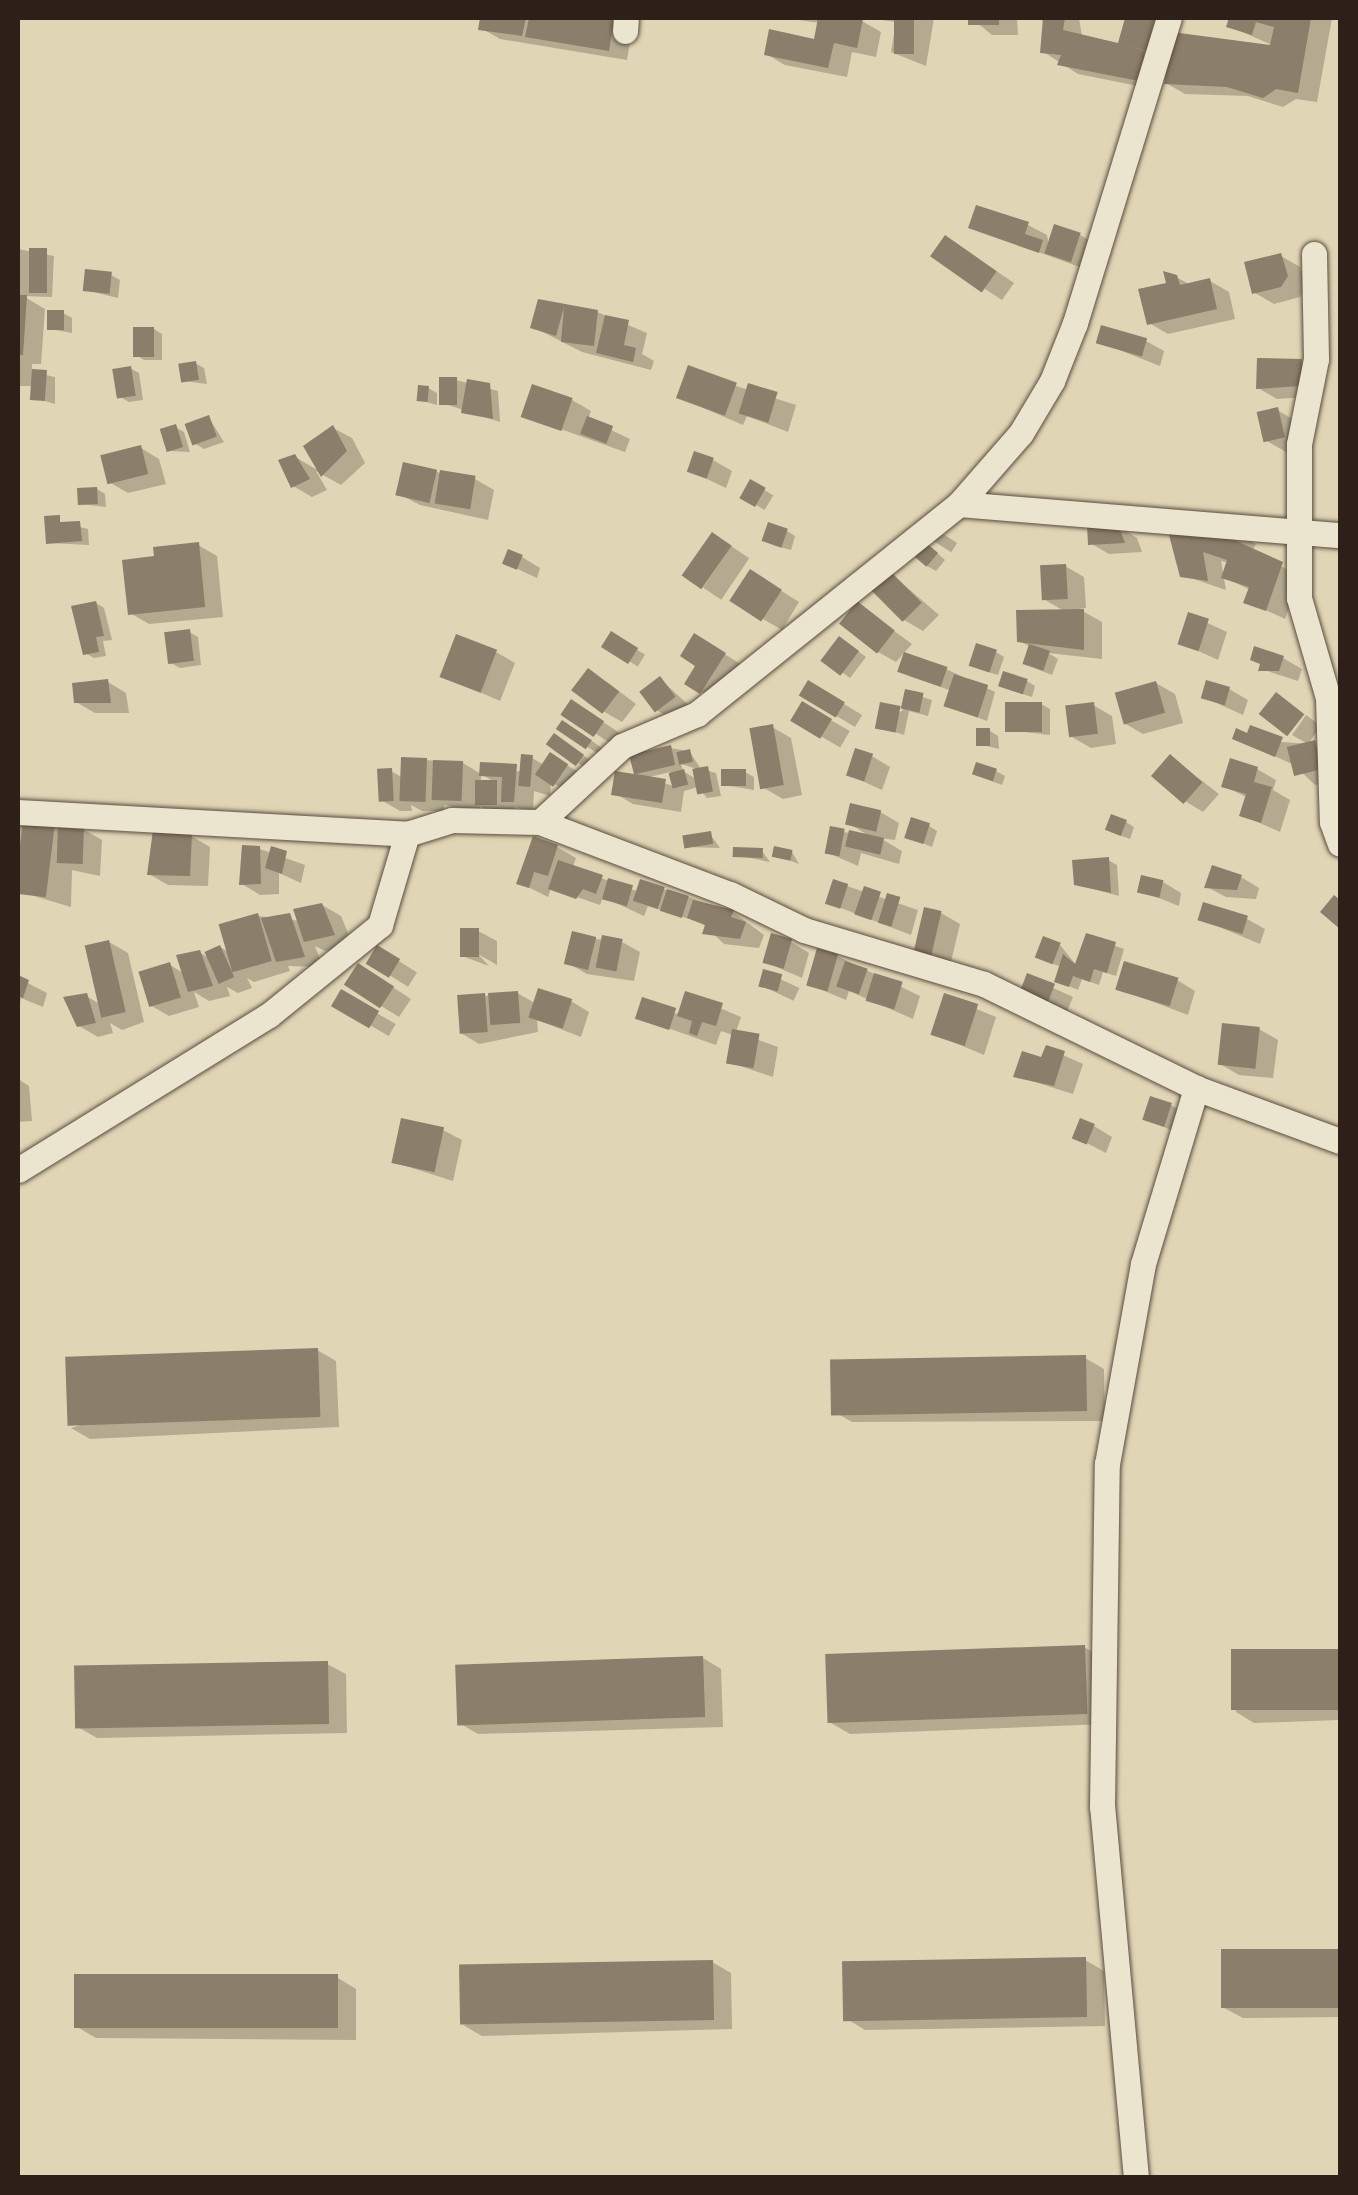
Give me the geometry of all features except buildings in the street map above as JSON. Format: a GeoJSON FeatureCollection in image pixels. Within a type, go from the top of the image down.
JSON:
{"type":"FeatureCollection","features":[{"type":"Feature","properties":{"kind":"street"},"geometry":{"type":"LineString","coordinates":[[540,822],[622,746],[698,714],[959,504],[1021,433],[1052,381],[1169,18]]}},
{"type":"Feature","properties":{"kind":"street"},"geometry":{"type":"LineString","coordinates":[[1314,254],[1316,359],[1299,444],[1298,598],[1328,698],[1332,822],[1340,844]]}},
{"type":"Feature","properties":{"kind":"street"},"geometry":{"type":"LineString","coordinates":[[959,504],[1296,527],[1340,535]]}},
{"type":"Feature","properties":{"kind":"street"},"geometry":{"type":"LineString","coordinates":[[18,812],[407,834],[452,820],[540,822],[730,894],[804,930],[984,984],[1196,1088],[1340,1141]]}},
{"type":"Feature","properties":{"kind":"street"},"geometry":{"type":"LineString","coordinates":[[18,1170],[269,1015],[380,925],[407,834]]}},
{"type":"Feature","properties":{"kind":"street"},"geometry":{"type":"LineString","coordinates":[[1136,2178],[1102,1808],[1107,1464],[1142,1264],[1196,1088]]}}]}
